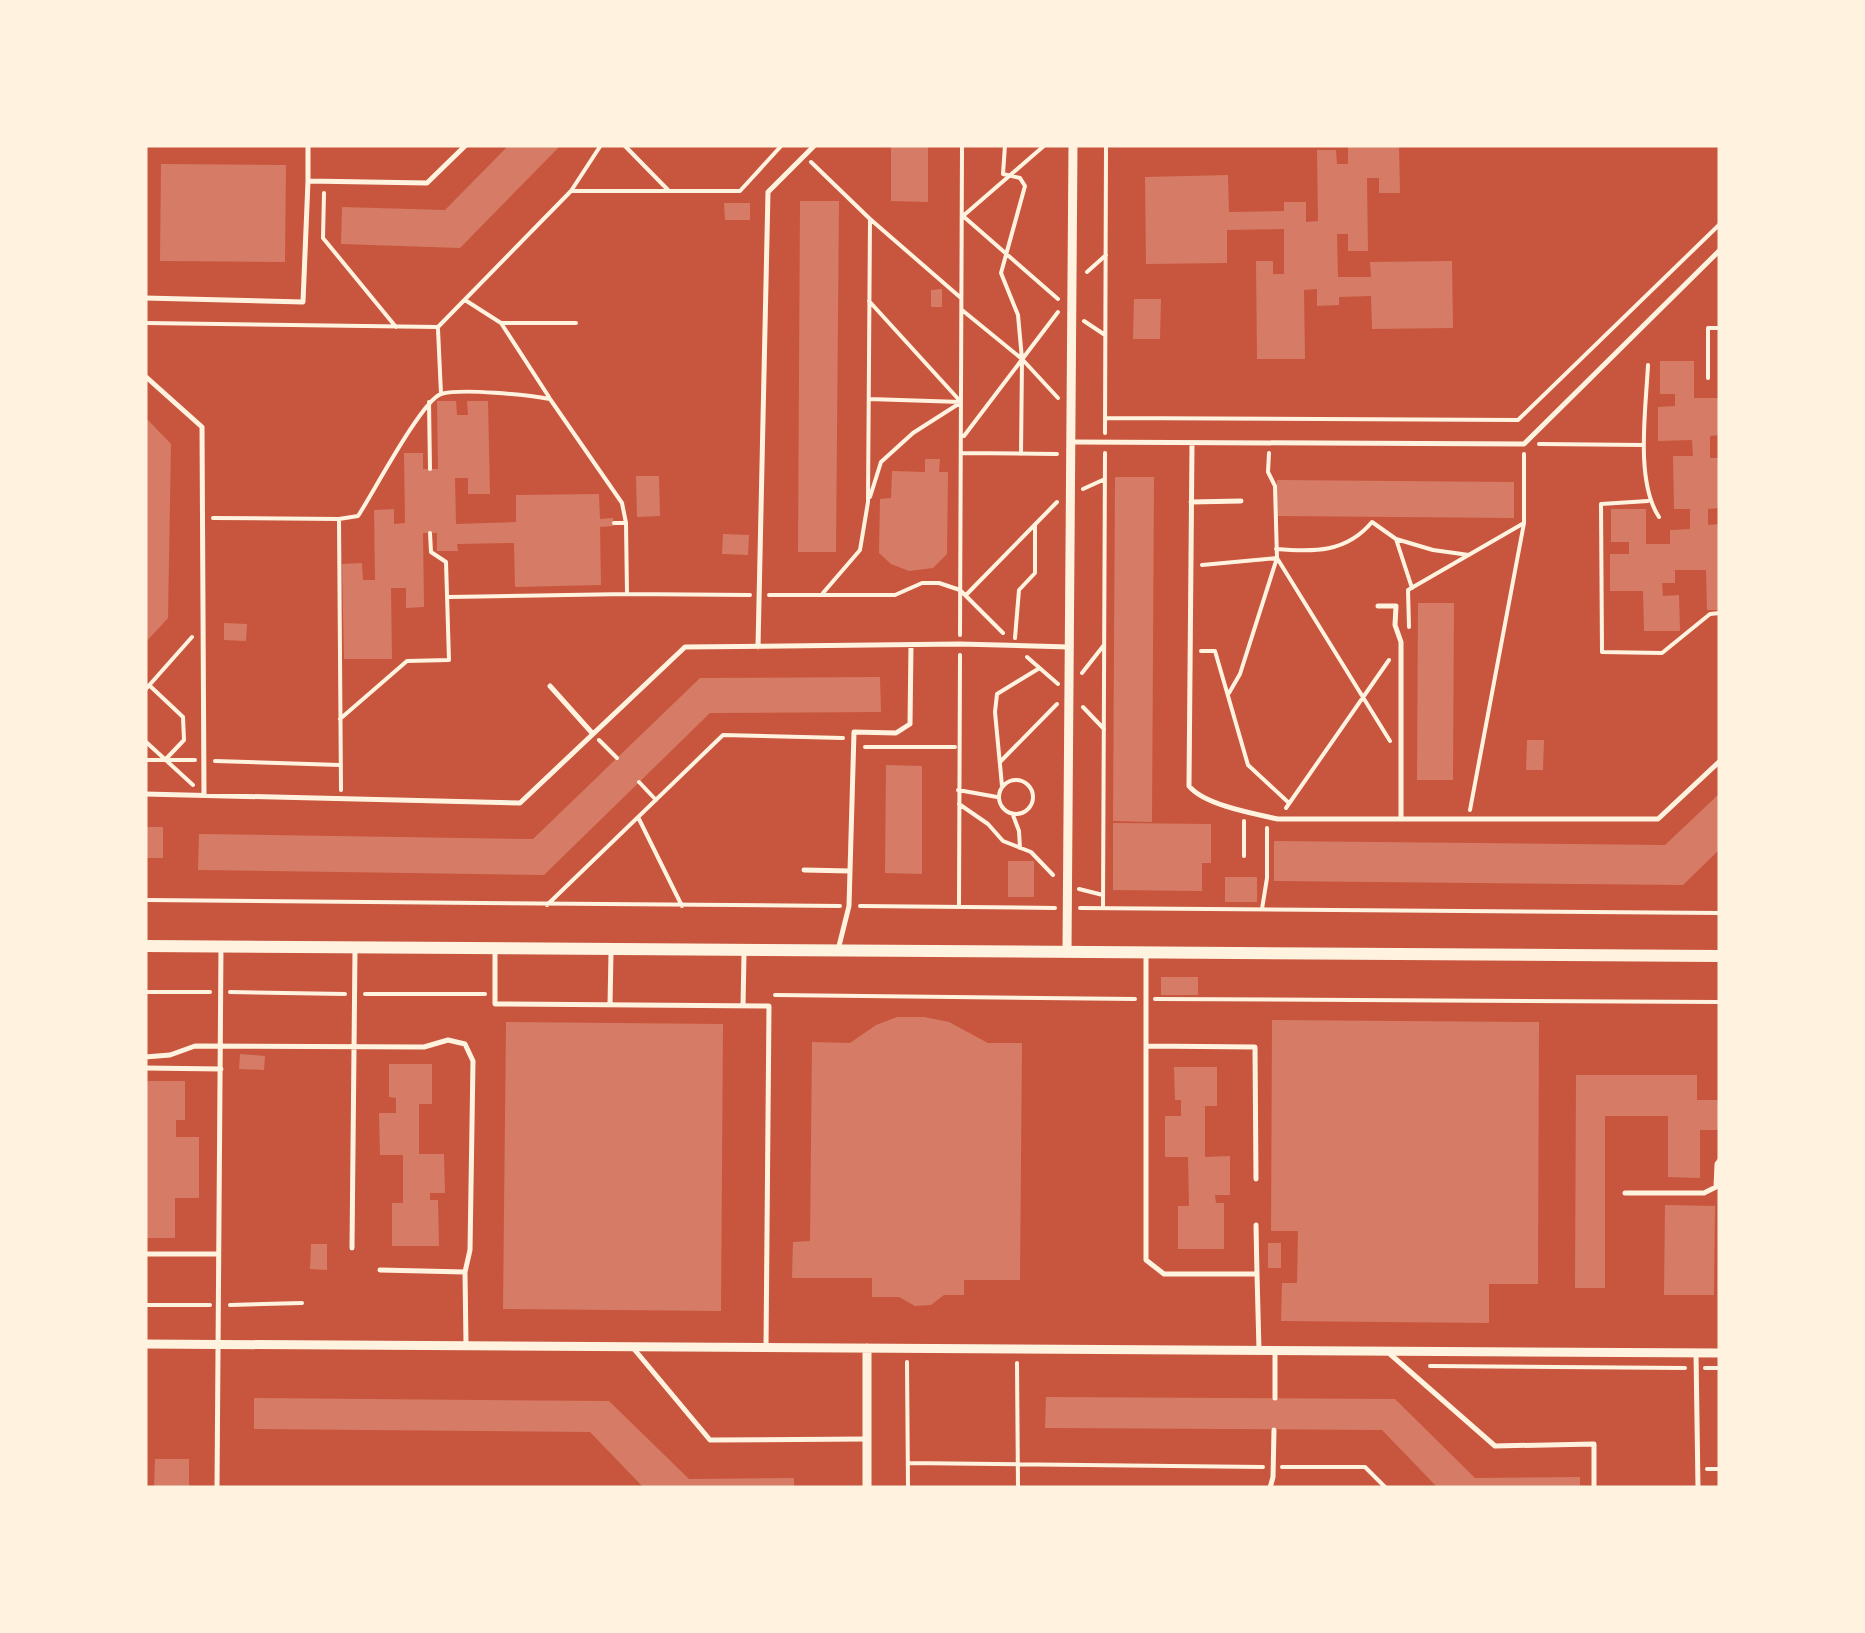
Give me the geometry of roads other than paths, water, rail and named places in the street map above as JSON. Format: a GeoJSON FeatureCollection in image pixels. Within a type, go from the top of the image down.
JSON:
{"type":"FeatureCollection","features":[{"type":"Feature","properties":{"kind":"main road"},"geometry":{"type":"LineString","coordinates":[[145,946],[1720,956]]}},
{"type":"Feature","properties":{"kind":"street"},"geometry":{"type":"LineString","coordinates":[[1067,952],[1073,145]]}},
{"type":"Feature","properties":{"kind":"street"},"geometry":{"type":"LineString","coordinates":[[145,1344],[1720,1353]]}},
{"type":"Feature","properties":{"kind":"street"},"geometry":{"type":"LineString","coordinates":[[867,1348],[867,1488]]}},
{"type":"Feature","properties":{"kind":"lane"},"geometry":{"type":"LineString","coordinates":[[145,298],[303,302],[308,145]]}},
{"type":"Feature","properties":{"kind":"lane"},"geometry":{"type":"LineString","coordinates":[[308,181],[427,182],[466,145]]}},
{"type":"Feature","properties":{"kind":"lane"},"geometry":{"type":"LineString","coordinates":[[758,647],[768,192],[815,145]]}},
{"type":"Feature","properties":{"kind":"lane"},"geometry":{"type":"LineString","coordinates":[[1073,442],[1524,444],[1720,250]]}},
{"type":"Feature","properties":{"kind":"lane"},"geometry":{"type":"LineString","coordinates":[[145,376],[202,428],[204,795]]}},
{"type":"Feature","properties":{"kind":"lane"},"geometry":{"type":"LineString","coordinates":[[1192,444],[1189,786],[1195,794],[1244,812],[1278,819],[1658,820],[1720,761]]}},
{"type":"Feature","properties":{"kind":"lane"},"geometry":{"type":"LineString","coordinates":[[1191,502],[1241,500]]}},
{"type":"Feature","properties":{"kind":"lane"},"geometry":{"type":"LineString","coordinates":[[1378,606],[1396,606],[1395,626],[1401,642],[1400,820]]}},
{"type":"Feature","properties":{"kind":"lane"},"geometry":{"type":"LineString","coordinates":[[838,950],[849,906],[854,732],[896,733],[910,724],[911,644]]}},
{"type":"Feature","properties":{"kind":"lane"},"geometry":{"type":"LineString","coordinates":[[145,794],[520,804],[684,647],[1069,647]]}},
{"type":"Feature","properties":{"kind":"lane"},"geometry":{"type":"LineString","coordinates":[[550,686],[593,734]]}},
{"type":"Feature","properties":{"kind":"lane"},"geometry":{"type":"LineString","coordinates":[[804,870],[850,871]]}},
{"type":"Feature","properties":{"kind":"lane"},"geometry":{"type":"LineString","coordinates":[[217,1488],[221,946]]}},
{"type":"Feature","properties":{"kind":"lane"},"geometry":{"type":"LineString","coordinates":[[352,1248],[355,947]]}},
{"type":"Feature","properties":{"kind":"lane"},"geometry":{"type":"LineString","coordinates":[[496,948],[495,1004],[770,1006],[766,1347]]}},
{"type":"Feature","properties":{"kind":"lane"},"geometry":{"type":"LineString","coordinates":[[610,1005],[611,950]]}},
{"type":"Feature","properties":{"kind":"lane"},"geometry":{"type":"LineString","coordinates":[[744,950],[744,1006]]}},
{"type":"Feature","properties":{"kind":"lane"},"geometry":{"type":"LineString","coordinates":[[1146,951],[1146,1260],[1164,1274],[1257,1274]]}},
{"type":"Feature","properties":{"kind":"lane"},"geometry":{"type":"LineString","coordinates":[[145,1057],[170,1055],[195,1046],[424,1047],[448,1040],[465,1044],[473,1060],[466,1346]]}},
{"type":"Feature","properties":{"kind":"lane"},"geometry":{"type":"LineString","coordinates":[[1146,1046],[1255,1047],[1256,1179]]}},
{"type":"Feature","properties":{"kind":"lane"},"geometry":{"type":"LineString","coordinates":[[145,1068],[221,1069]]}},
{"type":"Feature","properties":{"kind":"lane"},"geometry":{"type":"LineString","coordinates":[[1625,1193],[1704,1193],[1716,1187],[1716,1164],[1720,1160]]}},
{"type":"Feature","properties":{"kind":"lane"},"geometry":{"type":"LineString","coordinates":[[1256,1225],[1259,1350]]}},
{"type":"Feature","properties":{"kind":"lane"},"geometry":{"type":"LineString","coordinates":[[145,1254],[218,1254]]}},
{"type":"Feature","properties":{"kind":"lane"},"geometry":{"type":"LineString","coordinates":[[380,1270],[465,1272]]}},
{"type":"Feature","properties":{"kind":"lane"},"geometry":{"type":"LineString","coordinates":[[632,1346],[710,1440],[867,1440]]}},
{"type":"Feature","properties":{"kind":"lane"},"geometry":{"type":"LineString","coordinates":[[1274,1350],[1275,1398]]}},
{"type":"Feature","properties":{"kind":"lane"},"geometry":{"type":"LineString","coordinates":[[1386,1351],[1494,1446],[1594,1444],[1594,1488]]}},
{"type":"Feature","properties":{"kind":"lane"},"geometry":{"type":"LineString","coordinates":[[1696,1353],[1698,1488]]}},
{"type":"Feature","properties":{"kind":"lane"},"geometry":{"type":"LineString","coordinates":[[1270,1488],[1274,1430]]}}]}
